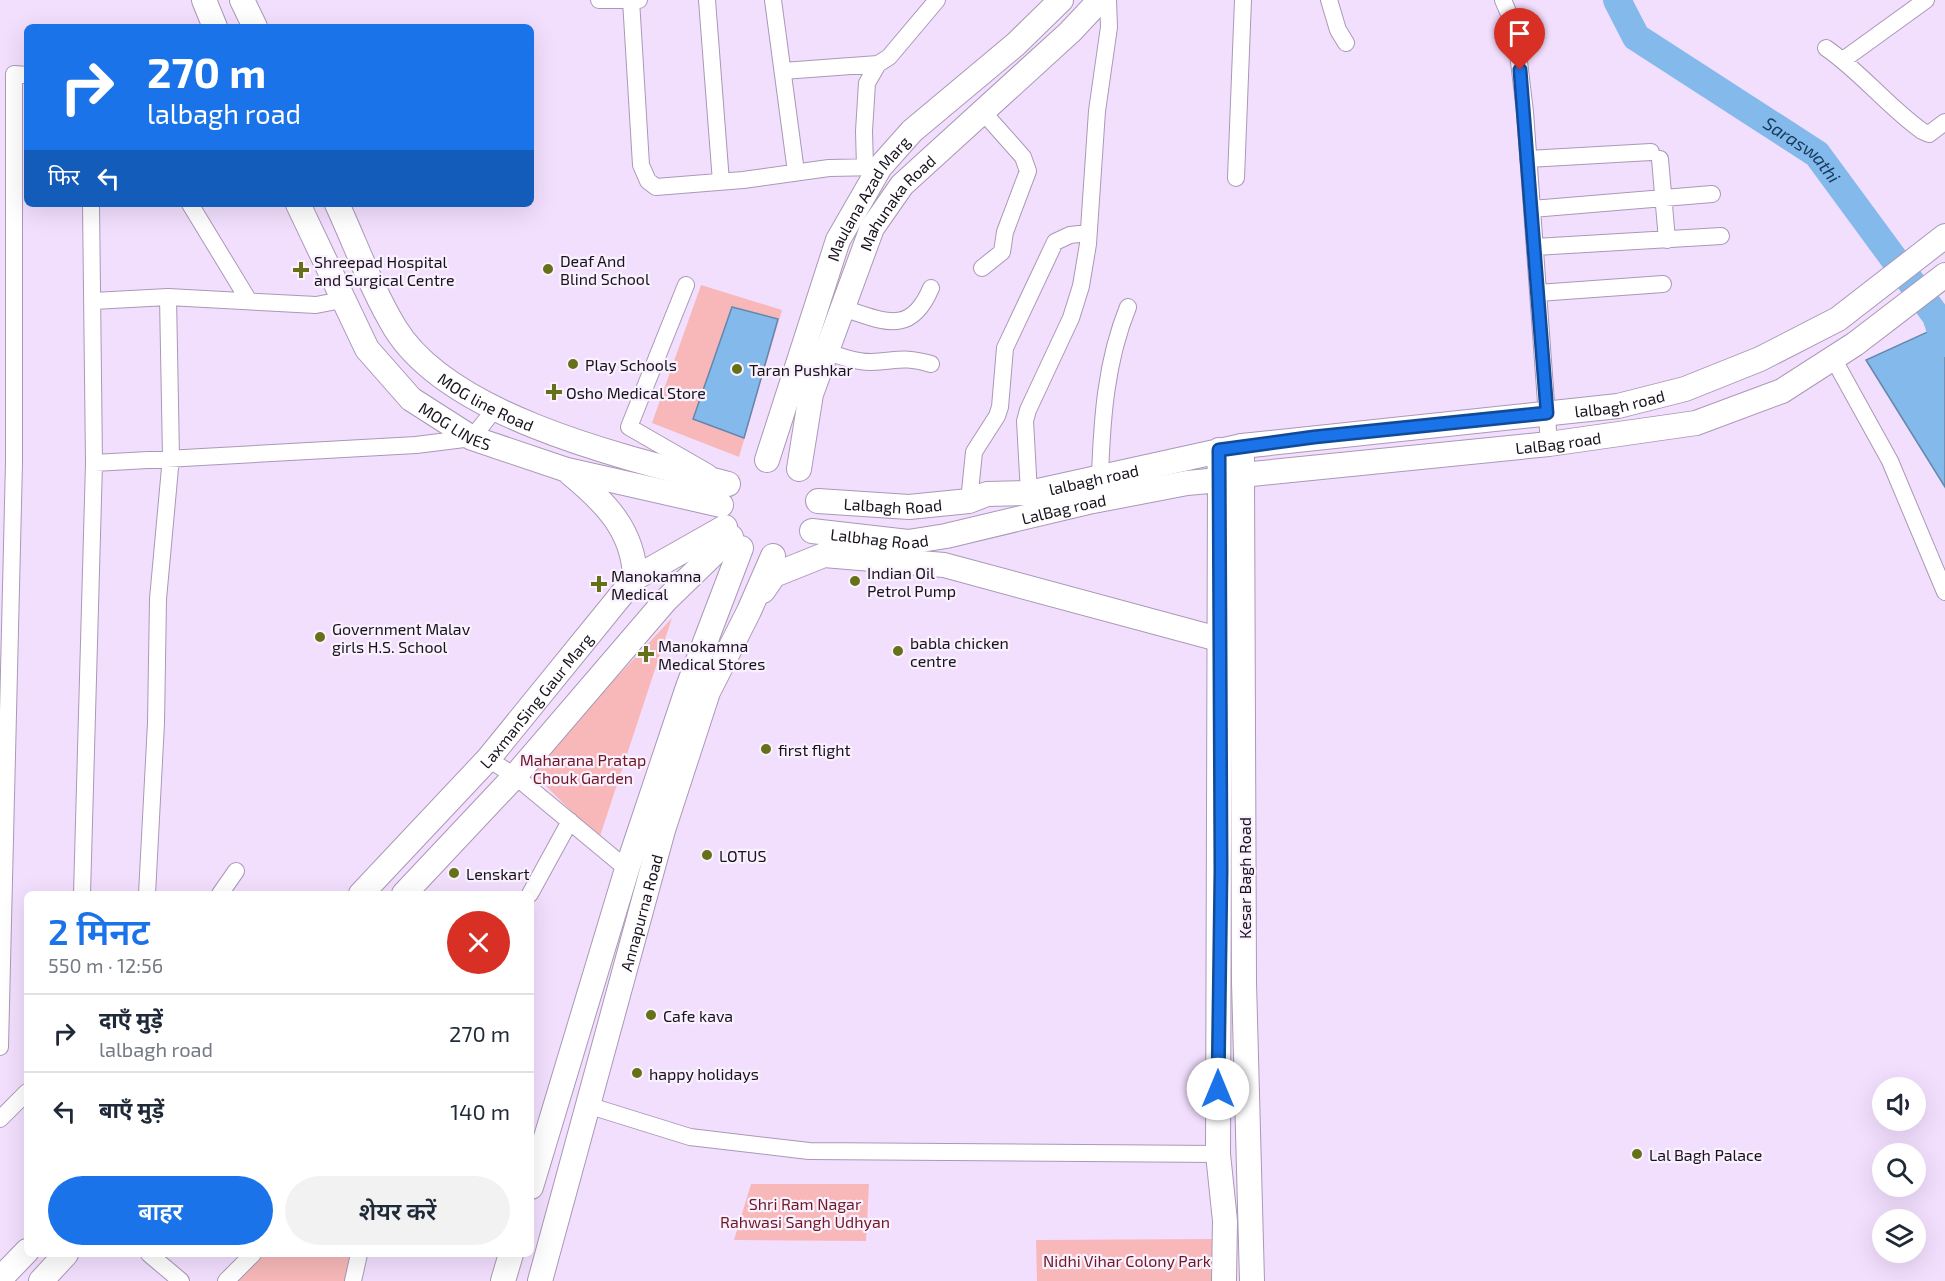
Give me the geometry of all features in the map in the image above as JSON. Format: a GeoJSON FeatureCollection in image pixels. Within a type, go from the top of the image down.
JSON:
{"type":"FeatureCollection","features":[{"type":"Feature","properties":{"kind":"main road"},"geometry":{"type":"LineString","coordinates":[[204,0],[214,24]]}},
{"type":"Feature","properties":{"kind":"main road"},"geometry":{"type":"LineString","coordinates":[[242,0],[254,24]]}},
{"type":"Feature","properties":{"kind":"main road","name":"Maulana Azad Marg"},"geometry":{"type":"LineString","coordinates":[[767,460],[815,348],[838,240],[873,167],[912,131],[1016,44],[1061,0]]}},
{"type":"Feature","properties":{"kind":"main road","name":"Mahunaka Road"},"geometry":{"type":"LineString","coordinates":[[799,469],[811,394],[815,348],[842,308],[872,228],[902,185],[1070,32],[1100,0]]}},
{"type":"Feature","properties":{"kind":"main road","name":"MOG LINES"},"geometry":{"type":"LineString","coordinates":[[299,207],[367,349],[411,399],[472,438],[729,520]]}},
{"type":"Feature","properties":{"kind":"main road","name":"MOG line Road"},"geometry":{"type":"LineString","coordinates":[[338,207],[396,329],[430,369],[494,410],[632,459],[729,520]]}},
{"type":"Feature","properties":{"kind":"main road","name":"lalbagh road"},"geometry":{"type":"LineString","coordinates":[[969,501],[987,494],[1029,493],[1231,448],[1618,406],[1658,398],[1760,359],[1838,319],[1942,238]]}},
{"type":"Feature","properties":{"kind":"main road","name":"LalBag road"},"geometry":{"type":"LineString","coordinates":[[946,536],[1088,502],[1187,483],[1549,444],[1696,423],[1782,391],[1855,344],[1945,275]]}},
{"type":"Feature","properties":{"kind":"main road"},"geometry":{"type":"LineString","coordinates":[[1231,448],[1231,477]]}},
{"type":"Feature","properties":{"kind":"main road"},"geometry":{"type":"LineString","coordinates":[[767,460],[783,462],[799,469],[808,478],[818,501],[818,517],[812,531],[802,544],[789,552],[773,556],[762,555],[729,520],[738,471],[752,463],[767,460]]}},
{"type":"Feature","properties":{"kind":"main road"},"geometry":{"type":"LineString","coordinates":[[567,470],[595,494],[625,532],[635,561],[635,578]]}},
{"type":"Feature","properties":{"kind":"main road","name":"Kesar Bagh Road"},"geometry":{"type":"LineString","coordinates":[[1224,1281],[1225,1221],[1218,1154],[1218,981],[1221,870],[1218,639],[1231,477]]}},
{"type":"Feature","properties":{"kind":"main road","name":"Kesar Bagh Road"},"geometry":{"type":"LineString","coordinates":[[1231,477],[1252,1281]]}},
{"type":"Feature","properties":{"kind":"main road","name":"Lalbagh Road"},"geometry":{"type":"LineString","coordinates":[[818,501],[909,507],[969,501]]}},
{"type":"Feature","properties":{"kind":"main road","name":"LaxmanSing Gaur Marg"},"geometry":{"type":"LineString","coordinates":[[364,891],[488,759],[635,578],[729,520]]}},
{"type":"Feature","properties":{"kind":"main road","name":"LaxmanSing Gaur Marg"},"geometry":{"type":"LineString","coordinates":[[407,891],[515,776],[664,601],[729,520]]}},
{"type":"Feature","properties":{"kind":"main road","name":"Annapurna Road"},"geometry":{"type":"LineString","coordinates":[[534,1177],[627,869],[688,687],[729,520]]}},
{"type":"Feature","properties":{"kind":"main road","name":"Lalbhag Road"},"geometry":{"type":"LineString","coordinates":[[812,531],[909,542],[946,536]]}},
{"type":"Feature","properties":{"kind":"main road"},"geometry":{"type":"LineString","coordinates":[[909,542],[944,565]]}},
{"type":"Feature","properties":{"kind":"main road"},"geometry":{"type":"LineString","coordinates":[[749,611],[774,575],[824,555],[944,565],[1218,639]]}},
{"type":"Feature","properties":{"kind":"main road","name":"Annapurna Road"},"geometry":{"type":"LineString","coordinates":[[540,1281],[663,830],[708,692],[749,611],[773,556]]}},
{"type":"Feature","properties":{"kind":"main road"},"geometry":{"type":"LineString","coordinates":[[0,1279],[24,1254]]}},
{"type":"Feature","properties":{"kind":"main road"},"geometry":{"type":"LineString","coordinates":[[41,1281],[63,1257]]}},
{"type":"Feature","properties":{"kind":"main road"},"geometry":{"type":"LineString","coordinates":[[503,1281],[510,1257]]}},
{"type":"Feature","properties":{"kind":"street"},"geometry":{"type":"LineString","coordinates":[[599,0],[639,0]]}},
{"type":"Feature","properties":{"kind":"street"},"geometry":{"type":"LineString","coordinates":[[631,0],[643,173],[656,187],[721,182],[796,172],[873,167],[864,104],[867,83],[878,64],[889,57],[937,0]]}},
{"type":"Feature","properties":{"kind":"street"},"geometry":{"type":"LineString","coordinates":[[707,0],[721,182]]}},
{"type":"Feature","properties":{"kind":"street"},"geometry":{"type":"LineString","coordinates":[[774,0],[796,172]]}},
{"type":"Feature","properties":{"kind":"street"},"geometry":{"type":"LineString","coordinates":[[1029,493],[1025,421],[1076,304],[1088,233],[1096,111],[1109,27],[1108,0]]}},
{"type":"Feature","properties":{"kind":"street"},"geometry":{"type":"LineString","coordinates":[[1236,178],[1243,0]]}},
{"type":"Feature","properties":{"kind":"street"},"geometry":{"type":"LineString","coordinates":[[1329,0],[1338,30],[1346,43]]}},
{"type":"Feature","properties":{"kind":"street"},"geometry":{"type":"LineString","coordinates":[[1503,0],[1515,28],[1528,159],[1549,444]]}},
{"type":"Feature","properties":{"kind":"street"},"geometry":{"type":"LineString","coordinates":[[1843,60],[1926,0]]}},
{"type":"Feature","properties":{"kind":"street"},"geometry":{"type":"LineString","coordinates":[[1826,48],[1843,60],[1883,100],[1922,131],[1929,134],[1945,122]]}},
{"type":"Feature","properties":{"kind":"street"},"geometry":{"type":"LineString","coordinates":[[783,71],[878,64]]}},
{"type":"Feature","properties":{"kind":"street"},"geometry":{"type":"LineString","coordinates":[[0,1047],[13,474],[14,74],[24,75]]}},
{"type":"Feature","properties":{"kind":"street"},"geometry":{"type":"LineString","coordinates":[[982,268],[1002,252],[1005,232],[1028,171],[1023,157],[983,112]]}},
{"type":"Feature","properties":{"kind":"street"},"geometry":{"type":"LineString","coordinates":[[1528,159],[1656,156],[1667,240]]}},
{"type":"Feature","properties":{"kind":"street"},"geometry":{"type":"LineString","coordinates":[[1532,209],[1712,194]]}},
{"type":"Feature","properties":{"kind":"street"},"geometry":{"type":"LineString","coordinates":[[82,891],[94,463],[91,207]]}},
{"type":"Feature","properties":{"kind":"street"},"geometry":{"type":"LineString","coordinates":[[191,207],[249,301]]}},
{"type":"Feature","properties":{"kind":"street"},"geometry":{"type":"LineString","coordinates":[[969,501],[974,452],[998,416],[1002,366],[1010,334],[1031,298],[1055,242],[1070,236],[1088,233]]}},
{"type":"Feature","properties":{"kind":"street"},"geometry":{"type":"LineString","coordinates":[[1535,247],[1722,236]]}},
{"type":"Feature","properties":{"kind":"street"},"geometry":{"type":"LineString","coordinates":[[1538,293],[1663,284]]}},
{"type":"Feature","properties":{"kind":"street"},"geometry":{"type":"LineString","coordinates":[[686,285],[630,427],[729,520]]}},
{"type":"Feature","properties":{"kind":"street"},"geometry":{"type":"LineString","coordinates":[[842,308],[889,322],[901,322],[923,305],[931,288]]}},
{"type":"Feature","properties":{"kind":"street"},"geometry":{"type":"LineString","coordinates":[[93,301],[168,297],[316,305],[342,300]]}},
{"type":"Feature","properties":{"kind":"street"},"geometry":{"type":"LineString","coordinates":[[147,891],[156,723],[158,599],[171,457],[168,297]]}},
{"type":"Feature","properties":{"kind":"street"},"geometry":{"type":"LineString","coordinates":[[1100,476],[1101,430],[1108,375],[1116,336],[1128,306]]}},
{"type":"Feature","properties":{"kind":"street"},"geometry":{"type":"LineString","coordinates":[[815,348],[856,360],[871,362],[902,358],[931,364]]}},
{"type":"Feature","properties":{"kind":"street"},"geometry":{"type":"LineString","coordinates":[[1833,358],[1890,461],[1945,592]]}},
{"type":"Feature","properties":{"kind":"street"},"geometry":{"type":"LineString","coordinates":[[94,463],[416,445],[472,438],[494,410]]}},
{"type":"Feature","properties":{"kind":"street"},"geometry":{"type":"LineString","coordinates":[[488,759],[515,776],[627,869]]}},
{"type":"Feature","properties":{"kind":"street"},"geometry":{"type":"LineString","coordinates":[[532,891],[570,821]]}},
{"type":"Feature","properties":{"kind":"street"},"geometry":{"type":"LineString","coordinates":[[222,891],[236,871]]}},
{"type":"Feature","properties":{"kind":"street"},"geometry":{"type":"LineString","coordinates":[[1218,981],[1244,982]]}},
{"type":"Feature","properties":{"kind":"street"},"geometry":{"type":"LineString","coordinates":[[0,1119],[24,1095]]}},
{"type":"Feature","properties":{"kind":"street"},"geometry":{"type":"LineString","coordinates":[[588,1104],[690,1137],[809,1151],[1218,1154]]}},
{"type":"Feature","properties":{"kind":"street"},"geometry":{"type":"LineString","coordinates":[[153,1257],[181,1281]]}},
{"type":"Feature","properties":{"kind":"street"},"geometry":{"type":"LineString","coordinates":[[226,1281],[250,1257]]}},
{"type":"Feature","properties":{"kind":"street"},"geometry":{"type":"LineString","coordinates":[[353,1281],[358,1257]]}},
{"type":"Feature","properties":{"kind":"green space"},"geometry":{"type":"Polygon","coordinates":[[[701,285],[782,310],[739,457],[652,423],[701,285]]]}},
{"type":"Feature","properties":{"kind":"green space","name":"Maharana Pratap Chouk Garden"},"geometry":{"type":"Polygon","coordinates":[[[672,618],[599,839],[530,770],[672,618]]]}},
{"type":"Feature","properties":{"kind":"green space","name":"Shri Ram Nagar Rahwasi Sangh Udhyan"},"geometry":{"type":"Polygon","coordinates":[[[751,1184],[869,1184],[866,1241],[734,1240],[751,1184]]]}},
{"type":"Feature","properties":{"kind":"green space","name":"Nidhi Vihar Colony Park"},"geometry":{"type":"Polygon","coordinates":[[[1215,1239],[1218,1281],[1037,1281],[1036,1240],[1215,1239]]]}},
{"type":"Feature","properties":{"kind":"green space"},"geometry":{"type":"Polygon","coordinates":[[[261,1257],[352,1257],[347,1281],[233,1281],[261,1257]]]}},
{"type":"Feature","properties":{"kind":"water","name":"Taran Pushkar"},"geometry":{"type":"Polygon","coordinates":[[[732,307],[778,319],[744,438],[693,419],[732,307]]]}},
{"type":"Feature","properties":{"kind":"water"},"geometry":{"type":"Polygon","coordinates":[[[1945,324],[1945,487],[1866,360],[1945,324]]]}},
{"type":"Feature","properties":{"kind":"waterway","name":"Saraswathi"},"geometry":{"type":"LineString","coordinates":[[1617,0],[1636,37],[1817,154],[1936,316],[1945,343]]}},
{"type":"Feature","properties":{"kind":"place","name":"Deaf And Blind School"},"geometry":{"type":"Point","coordinates":[548,269]}},
{"type":"Feature","properties":{"kind":"place","name":"Shreepad Hospital and Surgical Centre"},"geometry":{"type":"Point","coordinates":[301,270]}},
{"type":"Feature","properties":{"kind":"place","name":"Play Schools"},"geometry":{"type":"Point","coordinates":[573,364]}},
{"type":"Feature","properties":{"kind":"place","name":"Taran Pushkar"},"geometry":{"type":"Point","coordinates":[737,369]}},
{"type":"Feature","properties":{"kind":"place","name":"Osho Medical Store"},"geometry":{"type":"Point","coordinates":[554,392]}},
{"type":"Feature","properties":{"kind":"place","name":"Indian Oil Petrol Pump"},"geometry":{"type":"Point","coordinates":[855,581]}},
{"type":"Feature","properties":{"kind":"place","name":"Manokamna Medical"},"geometry":{"type":"Point","coordinates":[599,584]}},
{"type":"Feature","properties":{"kind":"place","name":"Government Malav girls H.S. School"},"geometry":{"type":"Point","coordinates":[320,637]}},
{"type":"Feature","properties":{"kind":"place","name":"babla chicken centre"},"geometry":{"type":"Point","coordinates":[898,651]}},
{"type":"Feature","properties":{"kind":"place","name":"Manokamna Medical Stores"},"geometry":{"type":"Point","coordinates":[646,654]}},
{"type":"Feature","properties":{"kind":"place","name":"first flight"},"geometry":{"type":"Point","coordinates":[766,749]}},
{"type":"Feature","properties":{"kind":"place","name":"LOTUS"},"geometry":{"type":"Point","coordinates":[707,855]}},
{"type":"Feature","properties":{"kind":"place","name":"Lenskart"},"geometry":{"type":"Point","coordinates":[454,873]}},
{"type":"Feature","properties":{"kind":"place","name":"Cafe kava"},"geometry":{"type":"Point","coordinates":[651,1015]}},
{"type":"Feature","properties":{"kind":"place","name":"happy holidays"},"geometry":{"type":"Point","coordinates":[637,1073]}},
{"type":"Feature","properties":{"kind":"place","name":"Lal Bagh Palace"},"geometry":{"type":"Point","coordinates":[1637,1154]}},
{"type":"Feature","properties":{"kind":"route"},"geometry":{"type":"LineString","coordinates":[[1218,1089],[1221,870],[1218,639],[1219,450],[1314,437],[1547,413],[1520,70]]}}]}
